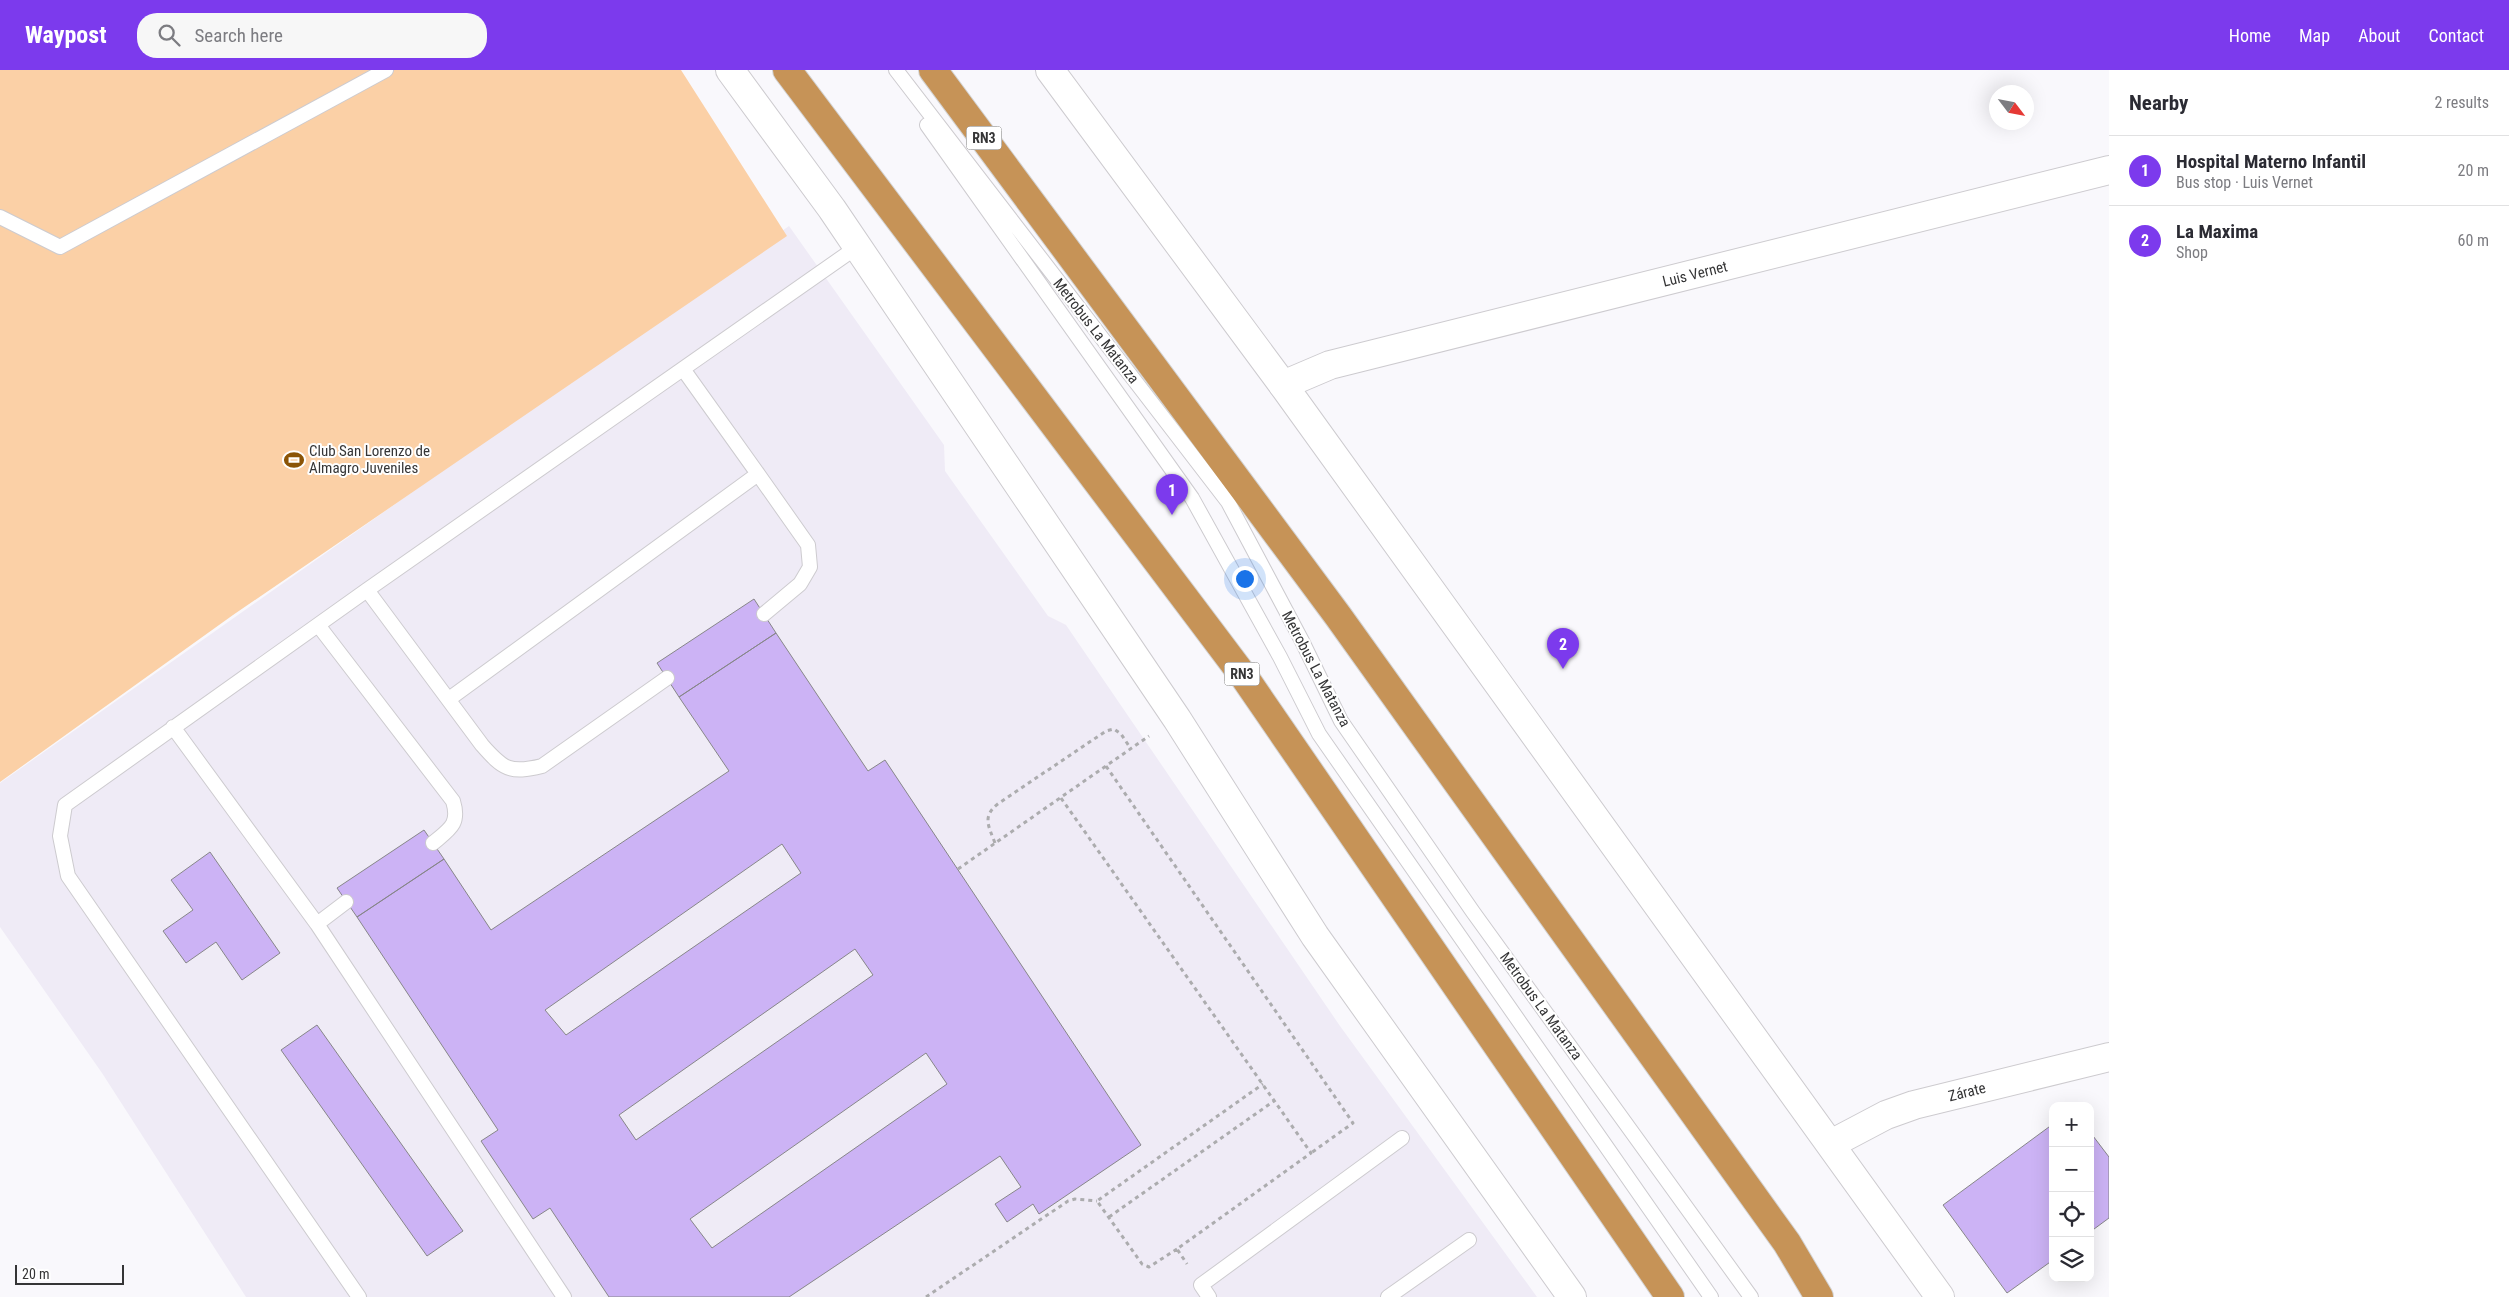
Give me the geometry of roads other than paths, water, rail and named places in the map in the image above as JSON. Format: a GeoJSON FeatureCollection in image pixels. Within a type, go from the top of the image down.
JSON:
{"type":"FeatureCollection","features":[{"type":"Feature","properties":{"kind":"highway","name":"RN3"},"geometry":{"type":"LineString","coordinates":[[787,70],[1245,678],[1670,1297]]}},
{"type":"Feature","properties":{"kind":"highway","name":"RN3"},"geometry":{"type":"LineString","coordinates":[[933,70],[1344,624],[1787,1243],[1819,1297]]}},
{"type":"Feature","properties":{"kind":"highway"},"geometry":{"type":"LineString","coordinates":[[954,70],[1034,205]]}},
{"type":"Feature","properties":{"kind":"street"},"geometry":{"type":"LineString","coordinates":[[730,70],[857,247],[1176,719],[1315,936],[1572,1297]]}},
{"type":"Feature","properties":{"kind":"street"},"geometry":{"type":"LineString","coordinates":[[1050,70],[1283,385],[1940,1297]]}},
{"type":"Feature","properties":{"kind":"street","name":"Luis Vernet"},"geometry":{"type":"LineString","coordinates":[[1283,385],[1330,365],[2109,170]]}},
{"type":"Feature","properties":{"kind":"street","name":"Zárate"},"geometry":{"type":"LineString","coordinates":[[1831,1144],[1886,1115],[1914,1106],[2109,1057]]}},
{"type":"Feature","properties":{"kind":"lane"},"geometry":{"type":"LineString","coordinates":[[0,217],[60,247],[386,70]]}},
{"type":"Feature","properties":{"kind":"lane","name":"Metrobus La Matanza"},"geometry":{"type":"LineString","coordinates":[[887,70],[1192,498],[1280,657],[1318,734],[1711,1297]]}},
{"type":"Feature","properties":{"kind":"lane","name":"Metrobus La Matanza"},"geometry":{"type":"LineString","coordinates":[[896,70],[1228,502],[1302,641],[1341,721],[1479,920],[1751,1297]]}},
{"type":"Feature","properties":{"kind":"lane"},"geometry":{"type":"LineString","coordinates":[[359,1297],[68,876],[60,836],[65,805],[367,590],[857,247]]}},
{"type":"Feature","properties":{"kind":"lane"},"geometry":{"type":"LineString","coordinates":[[683,369],[808,544],[810,567],[800,584],[764,614]]}},
{"type":"Feature","properties":{"kind":"lane"},"geometry":{"type":"LineString","coordinates":[[449,699],[758,474]]}},
{"type":"Feature","properties":{"kind":"lane"},"geometry":{"type":"LineString","coordinates":[[367,590],[482,746],[499,764],[521,771],[542,766],[667,678]]}},
{"type":"Feature","properties":{"kind":"lane"},"geometry":{"type":"LineString","coordinates":[[318,625],[453,801],[456,814],[452,828],[433,843]]}},
{"type":"Feature","properties":{"kind":"lane"},"geometry":{"type":"LineString","coordinates":[[173,727],[317,924],[564,1297]]}},
{"type":"Feature","properties":{"kind":"lane"},"geometry":{"type":"LineString","coordinates":[[317,924],[346,902]]}},
{"type":"Feature","properties":{"kind":"lane"},"geometry":{"type":"LineString","coordinates":[[1210,1297],[1201,1285],[1402,1138]]}},
{"type":"Feature","properties":{"kind":"lane"},"geometry":{"type":"LineString","coordinates":[[1388,1297],[1469,1240]]}},
{"type":"Feature","properties":{"kind":"place","name":"Club San Lorenzo de Almagro Juveniles"},"geometry":{"type":"Point","coordinates":[294,460]}},
{"type":"Feature","properties":{"kind":"place","name":"Hospital Materno Infantil"},"geometry":{"type":"Point","coordinates":[1172,515]}},
{"type":"Feature","properties":{"kind":"place","name":"La Maxima"},"geometry":{"type":"Point","coordinates":[1563,669]}}]}
